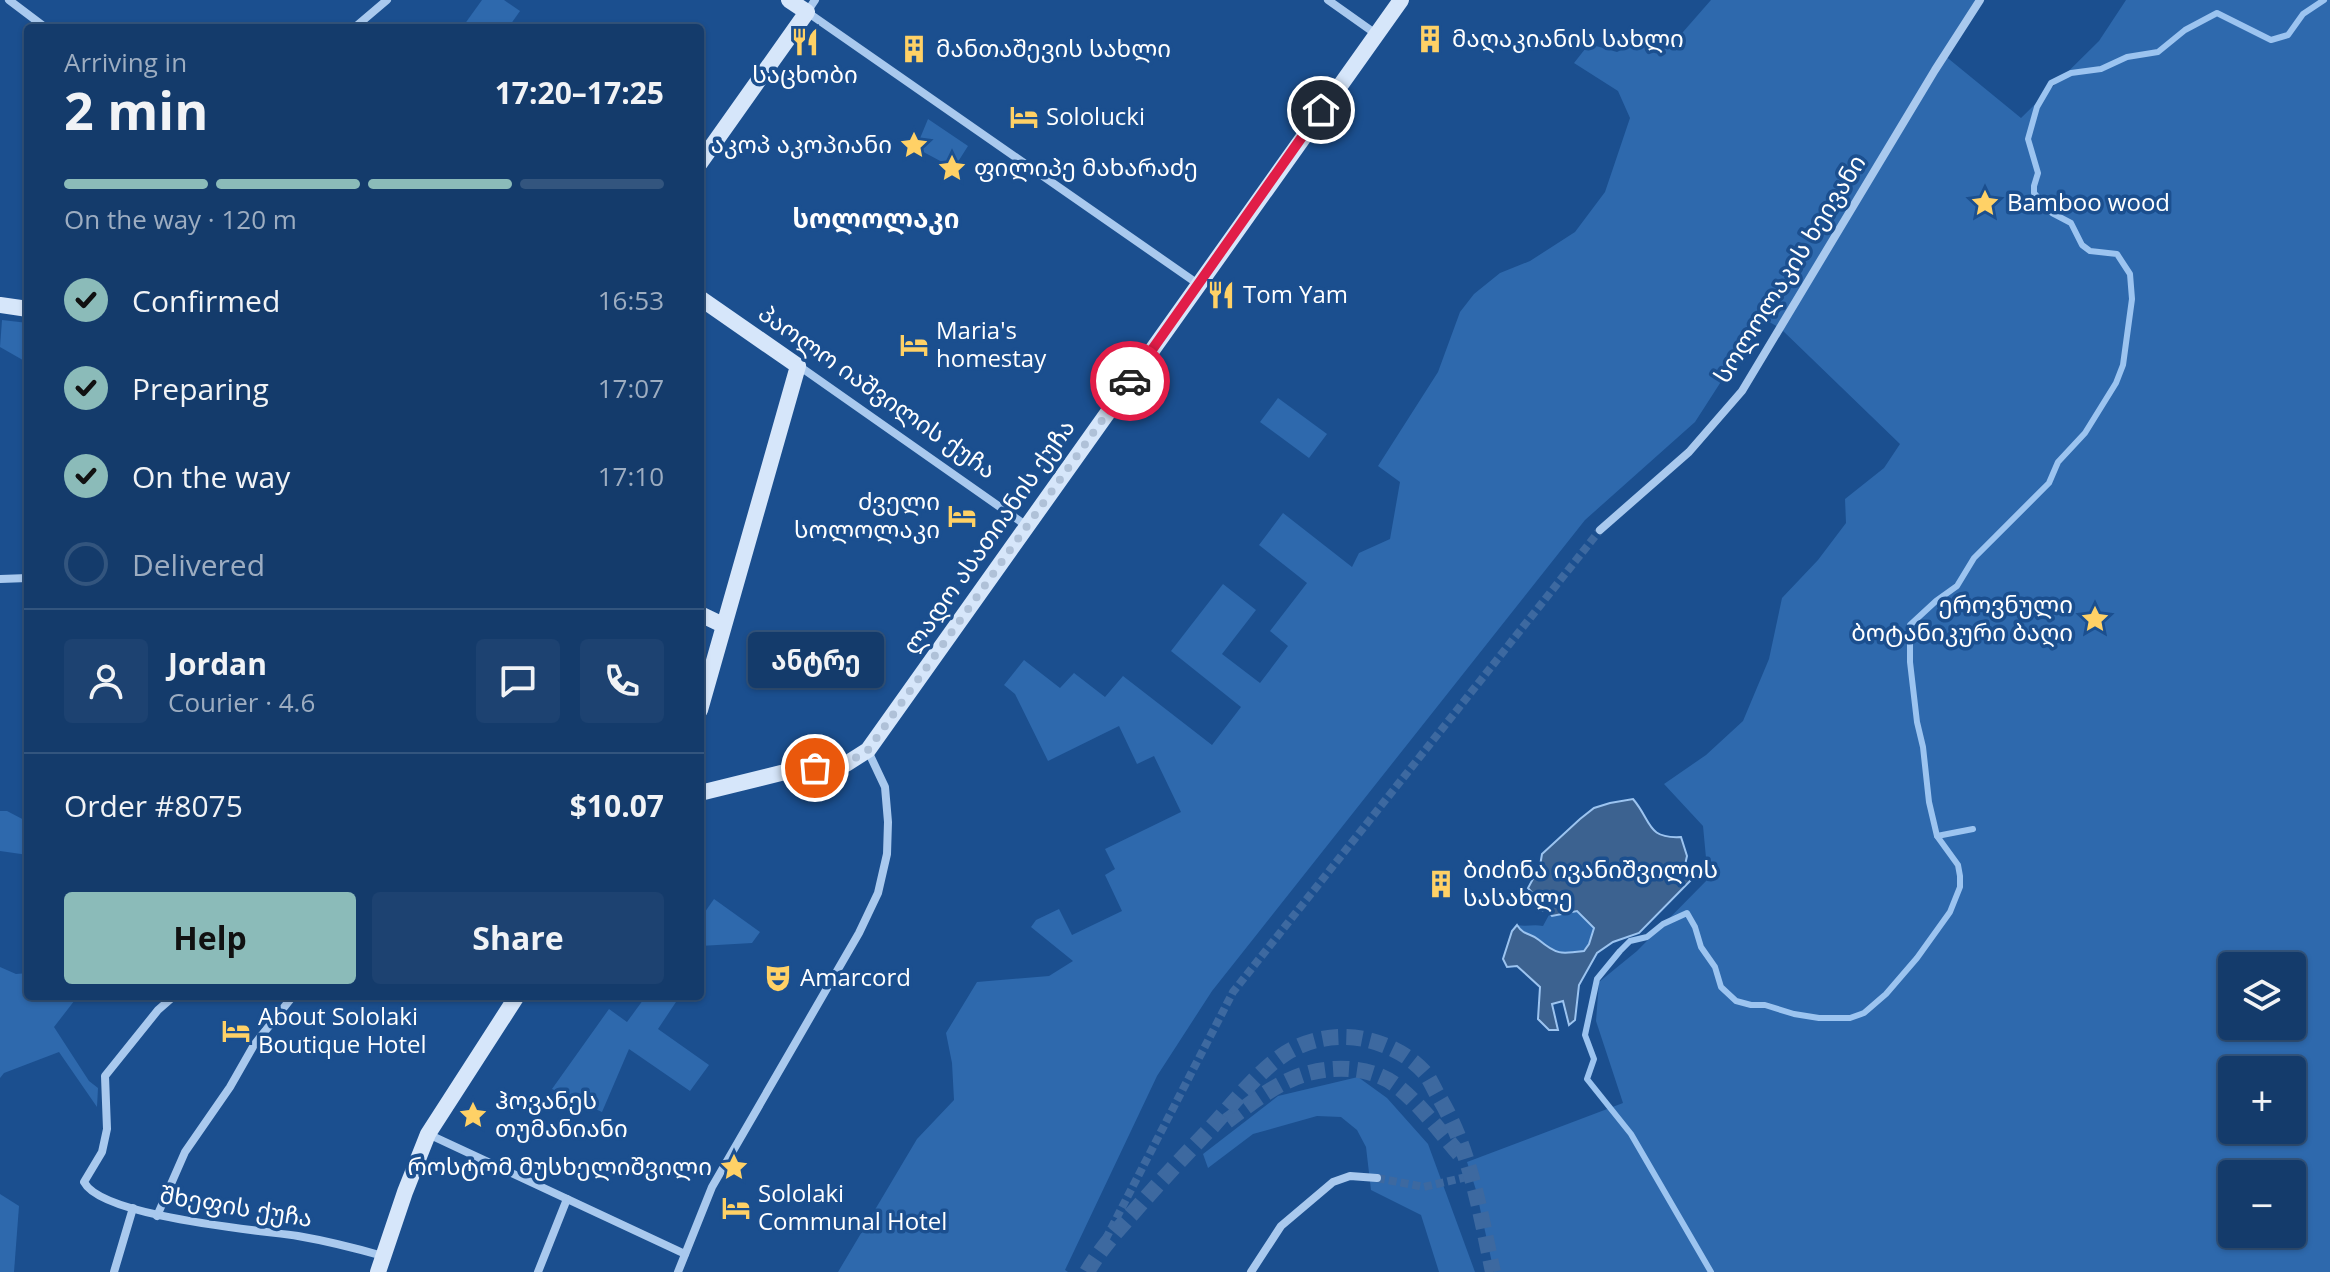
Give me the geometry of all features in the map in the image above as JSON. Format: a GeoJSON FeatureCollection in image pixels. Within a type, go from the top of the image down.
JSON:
{"type":"FeatureCollection","features":[{"type":"Feature","properties":{"kind":"main road"},"geometry":{"type":"LineString","coordinates":[[704,157],[811,6],[789,0]]}},
{"type":"Feature","properties":{"kind":"main road","name":"ლადო ასათიანის ქუჩა"},"geometry":{"type":"LineString","coordinates":[[868,750],[1401,0]]}},
{"type":"Feature","properties":{"kind":"main road","name":"პაოლო იაშვილის ქუჩა"},"geometry":{"type":"LineString","coordinates":[[704,301],[798,366]]}},
{"type":"Feature","properties":{"kind":"main road"},"geometry":{"type":"LineString","coordinates":[[2,302],[24,308]]}},
{"type":"Feature","properties":{"kind":"main road"},"geometry":{"type":"LineString","coordinates":[[704,695],[798,366]]}},
{"type":"Feature","properties":{"kind":"main road"},"geometry":{"type":"LineString","coordinates":[[704,616],[723,625]]}},
{"type":"Feature","properties":{"kind":"main road"},"geometry":{"type":"LineString","coordinates":[[704,792],[785,772],[846,764],[868,750]]}},
{"type":"Feature","properties":{"kind":"main road"},"geometry":{"type":"LineString","coordinates":[[381,1264],[428,1134],[514,1000]]}},
{"type":"Feature","properties":{"kind":"street"},"geometry":{"type":"LineString","coordinates":[[9,0],[41,24]]}},
{"type":"Feature","properties":{"kind":"street"},"geometry":{"type":"LineString","coordinates":[[359,24],[387,0]]}},
{"type":"Feature","properties":{"kind":"street"},"geometry":{"type":"LineString","coordinates":[[1328,0],[1376,34]]}},
{"type":"Feature","properties":{"kind":"street","name":"სოლოლაკის ხეივანი"},"geometry":{"type":"LineString","coordinates":[[1600,530],[1689,452],[1742,391],[1980,0]]}},
{"type":"Feature","properties":{"kind":"street"},"geometry":{"type":"LineString","coordinates":[[811,6],[1198,284]]}},
{"type":"Feature","properties":{"kind":"street","name":"პაოლო იაშვილის ქუჩა"},"geometry":{"type":"LineString","coordinates":[[798,366],[1027,526]]}},
{"type":"Feature","properties":{"kind":"street"},"geometry":{"type":"LineString","coordinates":[[0,579],[24,578]]}},
{"type":"Feature","properties":{"kind":"street"},"geometry":{"type":"LineString","coordinates":[[678,1272],[712,1187],[859,933],[878,893],[887,854],[888,822],[885,787],[868,750]]}},
{"type":"Feature","properties":{"kind":"street","name":"შხეფის ქუჩა"},"geometry":{"type":"LineString","coordinates":[[169,1000],[105,1076],[107,1129],[102,1152],[84,1182],[86,1187],[109,1200],[157,1216],[301,1237],[381,1264]]}},
{"type":"Feature","properties":{"kind":"street"},"geometry":{"type":"LineString","coordinates":[[157,1216],[185,1152],[230,1087],[254,1045],[290,1000]]}},
{"type":"Feature","properties":{"kind":"street"},"geometry":{"type":"LineString","coordinates":[[428,1134],[685,1254]]}},
{"type":"Feature","properties":{"kind":"street"},"geometry":{"type":"LineString","coordinates":[[1251,1272],[1281,1226],[1333,1182],[1350,1176],[1377,1178]]}},
{"type":"Feature","properties":{"kind":"street"},"geometry":{"type":"LineString","coordinates":[[538,1272],[567,1199]]}},
{"type":"Feature","properties":{"kind":"street"},"geometry":{"type":"LineString","coordinates":[[114,1272],[133,1208]]}},
{"type":"Feature","properties":{"kind":"shaded area"},"geometry":{"type":"Polygon","coordinates":[[[482,0],[504,0],[520,11],[511,24],[465,24],[482,0]]]}},
{"type":"Feature","properties":{"kind":"shaded area"},"geometry":{"type":"Polygon","coordinates":[[[1711,0],[1980,0],[1944,55],[2021,118],[2099,41],[2126,0],[2330,0],[2330,1272],[1494,1272],[1467,1162],[1623,1103],[1596,1021],[1599,982],[1637,951],[1708,879],[1703,826],[1664,784],[1706,755],[1743,721],[1769,659],[1782,598],[1818,560],[1846,523],[1845,499],[1884,468],[1900,444],[1780,328],[1762,318],[1695,422],[1585,520],[1212,991],[1157,1076],[1065,1270],[1068,1272],[838,1272],[917,1139],[954,1100],[952,1063],[946,1033],[977,982],[1049,976],[1073,961],[1031,927],[1036,920],[1059,909],[1072,935],[1122,911],[1105,875],[1115,869],[1105,849],[1181,812],[1154,756],[1137,764],[1119,726],[1048,761],[1015,694],[1004,685],[1024,660],[1060,688],[1074,673],[1105,697],[1123,676],[1212,745],[1241,707],[1171,651],[1223,584],[1256,610],[1222,654],[1260,683],[1288,646],[1270,631],[1307,583],[1259,545],[1283,513],[1352,567],[1359,553],[1390,539],[1400,482],[1378,466],[1438,372],[1460,312],[1474,294],[1500,273],[1530,261],[1575,232],[1605,192],[1630,118],[1618,91],[1574,63],[1589,44],[1617,52],[1647,37],[1676,40],[1711,0]]]}},
{"type":"Feature","properties":{"kind":"shaded area"},"geometry":{"type":"Polygon","coordinates":[[[928,119],[968,146],[954,168],[916,148],[928,119]]]}},
{"type":"Feature","properties":{"kind":"shaded area"},"geometry":{"type":"Polygon","coordinates":[[[2,320],[24,323],[24,361],[0,347],[2,320]]]}},
{"type":"Feature","properties":{"kind":"shaded area"},"geometry":{"type":"Polygon","coordinates":[[[1278,398],[1327,434],[1309,458],[1260,422],[1278,398]]]}},
{"type":"Feature","properties":{"kind":"shaded area"},"geometry":{"type":"Polygon","coordinates":[[[1633,799],[1655,832],[1681,837],[1687,856],[1685,865],[1695,876],[1639,933],[1613,942],[1597,953],[1579,985],[1575,1020],[1569,1025],[1563,1001],[1552,1004],[1558,1030],[1549,1030],[1538,1019],[1540,987],[1517,966],[1507,967],[1503,959],[1512,931],[1517,925],[1525,933],[1560,952],[1584,951],[1594,928],[1577,911],[1552,916],[1542,911],[1540,902],[1528,888],[1540,866],[1542,854],[1580,819],[1594,808],[1633,799]]]}},
{"type":"Feature","properties":{"kind":"shaded area"},"geometry":{"type":"Polygon","coordinates":[[[0,811],[7,811],[24,820],[24,854],[0,851],[0,811]]]}},
{"type":"Feature","properties":{"kind":"shaded area"},"geometry":{"type":"Polygon","coordinates":[[[714,899],[760,932],[752,943],[704,946],[704,913],[714,899]]]}},
{"type":"Feature","properties":{"kind":"shaded area"},"geometry":{"type":"Polygon","coordinates":[[[1576,911],[1594,928],[1589,944],[1582,952],[1560,954],[1552,951],[1536,938],[1523,933],[1517,925],[1543,926],[1550,913],[1552,916],[1576,911]]]}},
{"type":"Feature","properties":{"kind":"shaded area"},"geometry":{"type":"Polygon","coordinates":[[[0,967],[16,974],[24,973],[24,1000],[75,1000],[54,1027],[89,1081],[98,1088],[97,1107],[59,1052],[4,1073],[0,1078],[0,967]]]}},
{"type":"Feature","properties":{"kind":"shaded area"},"geometry":{"type":"Polygon","coordinates":[[[643,1000],[677,1000],[658,1029],[709,1065],[690,1091],[629,1049],[602,1112],[552,1089],[609,1009],[627,1022],[643,1000]]]}},
{"type":"Feature","properties":{"kind":"shaded area"},"geometry":{"type":"Polygon","coordinates":[[[1358,1077],[1387,1098],[1428,1144],[1475,1272],[1439,1272],[1421,1215],[1371,1190],[1366,1147],[1357,1130],[1341,1117],[1317,1116],[1253,1134],[1208,1168],[1203,1154],[1278,1096],[1358,1077]]]}},
{"type":"Feature","properties":{"kind":"shaded area"},"geometry":{"type":"Polygon","coordinates":[[[0,1194],[19,1206],[14,1272],[0,1272],[0,1194]]]}},
{"type":"Feature","properties":{"kind":"waterway"},"geometry":{"type":"LineString","coordinates":[[1711,1272],[1631,1134],[1587,1079],[1594,1059],[1585,1035],[1597,979],[1630,941],[1647,937],[1663,924],[1687,913],[1701,947],[1715,967],[1721,987],[1736,1001],[1765,1005],[1794,1014],[1850,1018],[1864,1013],[1886,994],[1917,958],[1950,912],[1960,887],[1960,876],[1958,865],[1937,836],[1929,802],[1910,662],[1910,625],[1957,586],[1974,558],[2049,483],[2058,462],[2085,433],[2116,383],[2123,365],[2132,299],[2130,274],[2117,254],[2090,251],[2082,245],[2071,223],[2052,213],[2034,193],[2038,173],[2028,139],[2037,107],[2051,83],[2071,73],[2101,69],[2127,57],[2158,52],[2185,30],[2217,13],[2271,40],[2288,35],[2303,14],[2324,0]]}},
{"type":"Feature","properties":{"kind":"waterway"},"geometry":{"type":"LineString","coordinates":[[1937,836],[1973,829]]}},
{"type":"Feature","properties":{"kind":"tunnel"},"geometry":{"type":"LineString","coordinates":[[1100,1250],[1233,992],[1600,530]]}},
{"type":"Feature","properties":{"kind":"tunnel"},"geometry":{"type":"LineString","coordinates":[[1087,1272],[1140,1204],[1265,1069],[1286,1053],[1305,1044],[1326,1038],[1347,1037],[1391,1048],[1413,1061],[1425,1073],[1448,1114],[1466,1158],[1493,1272]]}},
{"type":"Feature","properties":{"kind":"tunnel"},"geometry":{"type":"LineString","coordinates":[[1227,1121],[1292,1079],[1314,1072],[1351,1069],[1376,1074],[1406,1093],[1460,1155]]}},
{"type":"Feature","properties":{"kind":"tunnel"},"geometry":{"type":"LineString","coordinates":[[1377,1178],[1424,1187],[1471,1176]]}},
{"type":"Feature","properties":{"kind":"way so far"},"geometry":{"type":"LineString","coordinates":[[815,768],[846,764],[868,750],[1130,381]]}},
{"type":"Feature","properties":{"kind":"place","name":"მაღაკიანის სახლი"},"geometry":{"type":"Point","coordinates":[1430,39]}},
{"type":"Feature","properties":{"kind":"place","name":"საცხობი"},"geometry":{"type":"Point","coordinates":[805,42]}},
{"type":"Feature","properties":{"kind":"place","name":"მანთაშევის სახლი"},"geometry":{"type":"Point","coordinates":[914,49]}},
{"type":"Feature","properties":{"kind":"place","name":"Sololucki"},"geometry":{"type":"Point","coordinates":[1024,117]}},
{"type":"Feature","properties":{"kind":"place","name":"აკოპ აკოპიანი"},"geometry":{"type":"Point","coordinates":[914,145]}},
{"type":"Feature","properties":{"kind":"place","name":"ფილიპე მახარაძე"},"geometry":{"type":"Point","coordinates":[952,168]}},
{"type":"Feature","properties":{"kind":"place","name":"Bamboo wood"},"geometry":{"type":"Point","coordinates":[1985,203]}},
{"type":"Feature","properties":{"kind":"place","name":"Tom Yam"},"geometry":{"type":"Point","coordinates":[1221,295]}},
{"type":"Feature","properties":{"kind":"place","name":"Maria's homestay"},"geometry":{"type":"Point","coordinates":[914,345]}},
{"type":"Feature","properties":{"kind":"place","name":"ძველი სოლოლაკი"},"geometry":{"type":"Point","coordinates":[962,516]}},
{"type":"Feature","properties":{"kind":"place","name":"ეროვნული ბოტანიკური ბაღი"},"geometry":{"type":"Point","coordinates":[2095,619]}},
{"type":"Feature","properties":{"kind":"place","name":"ანტრე"},"geometry":{"type":"Point","coordinates":[815,768]}},
{"type":"Feature","properties":{"kind":"place","name":"ბიძინა ივანიშვილის სასახლე"},"geometry":{"type":"Point","coordinates":[1441,884]}},
{"type":"Feature","properties":{"kind":"place","name":"Amarcord"},"geometry":{"type":"Point","coordinates":[778,978]}},
{"type":"Feature","properties":{"kind":"place","name":"About Sololaki Boutique Hotel"},"geometry":{"type":"Point","coordinates":[236,1031]}},
{"type":"Feature","properties":{"kind":"place","name":"ჰოვანეს თუმანიანი"},"geometry":{"type":"Point","coordinates":[473,1115]}},
{"type":"Feature","properties":{"kind":"place","name":"როსტომ მუსხელიშვილი"},"geometry":{"type":"Point","coordinates":[734,1167]}},
{"type":"Feature","properties":{"kind":"place","name":"Sololaki Communal Hotel"},"geometry":{"type":"Point","coordinates":[736,1208]}},
{"type":"Feature","properties":{"kind":"district","name":"სოლოლაკი"},"geometry":{"type":"Point","coordinates":[876,219]}},
{"type":"Feature","properties":{"kind":"route"},"geometry":{"type":"LineString","coordinates":[[1130,381],[1321,110]]}}]}
